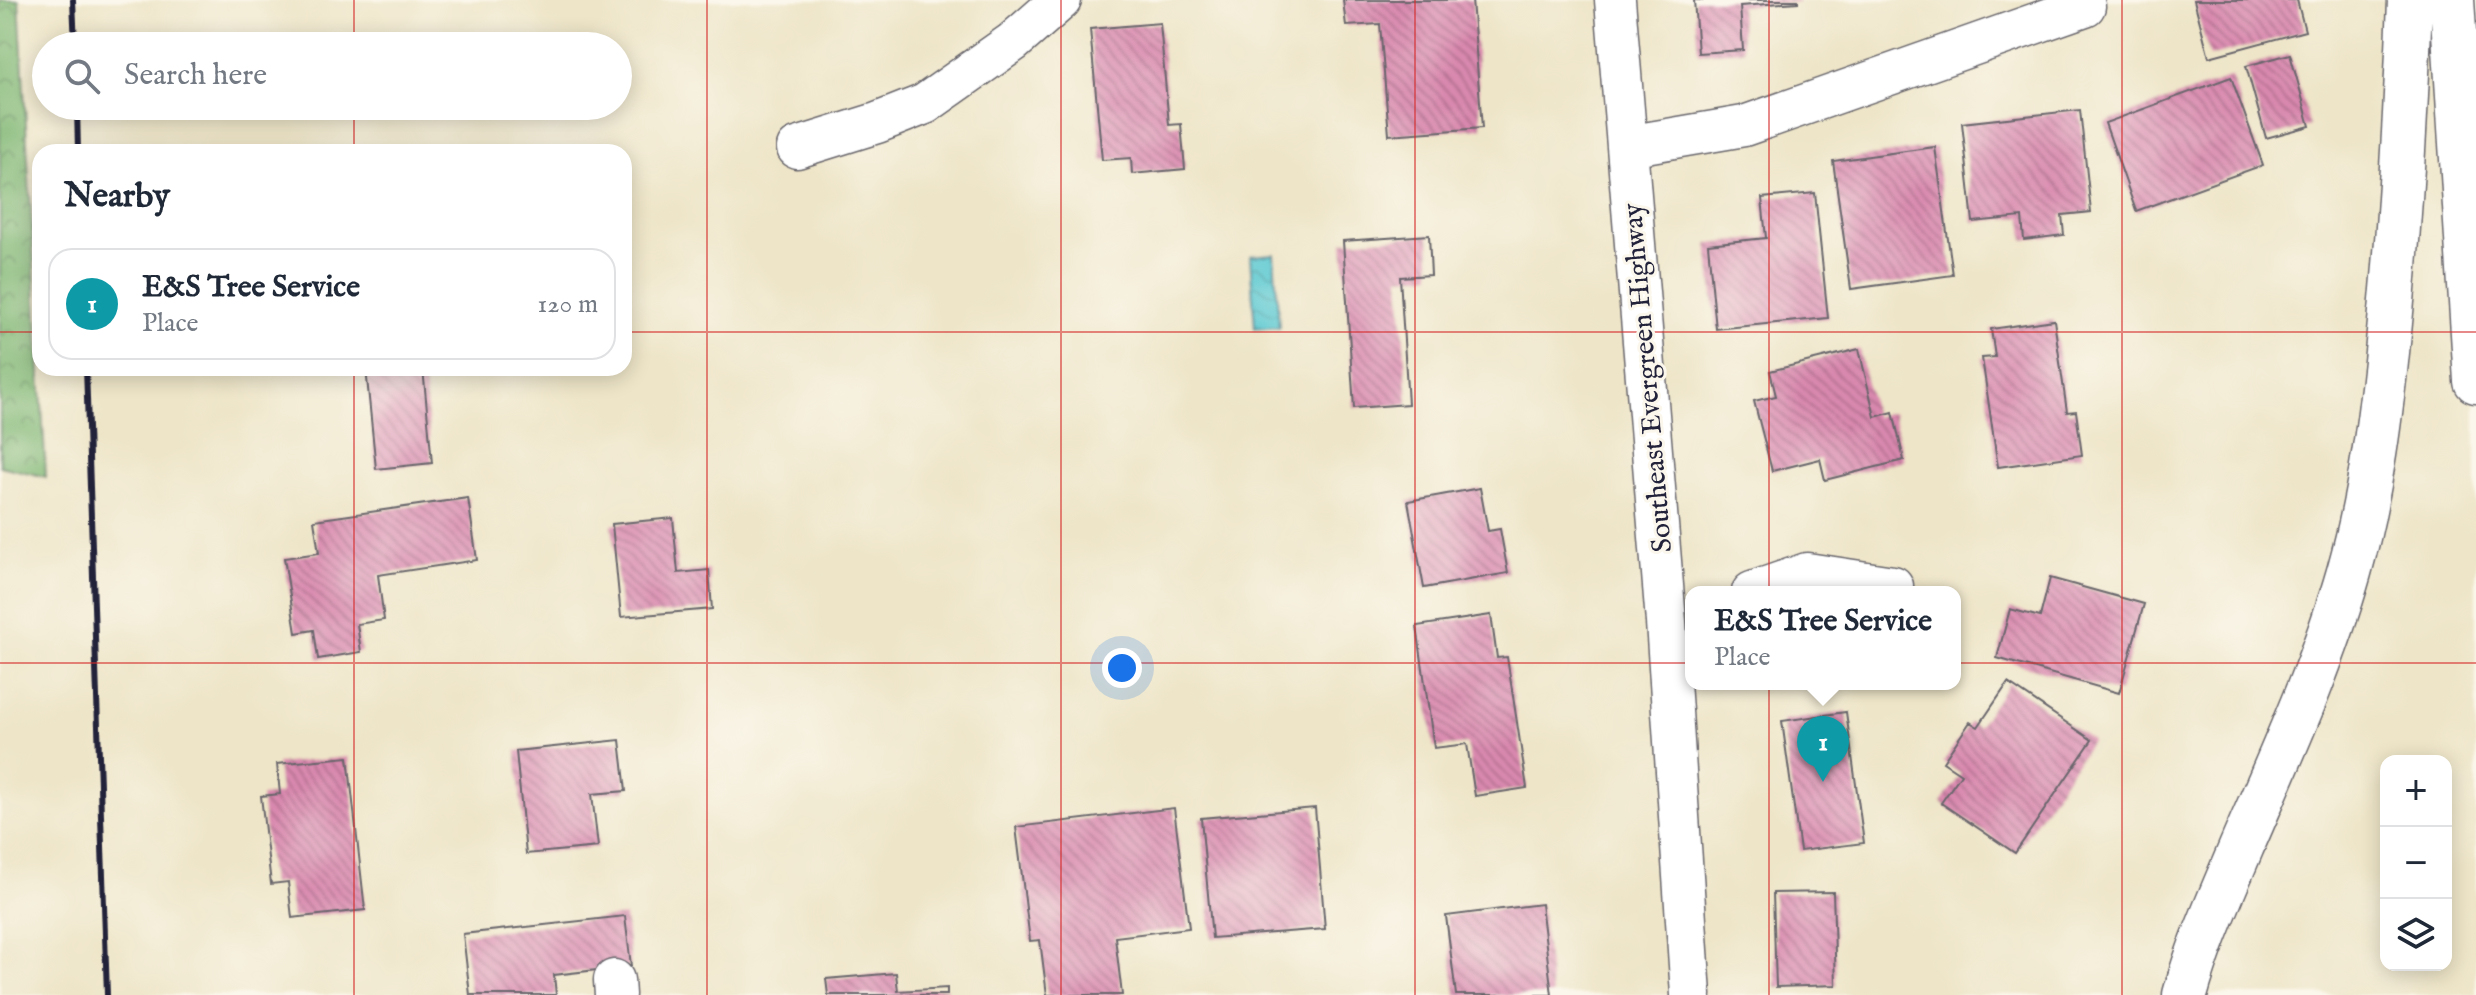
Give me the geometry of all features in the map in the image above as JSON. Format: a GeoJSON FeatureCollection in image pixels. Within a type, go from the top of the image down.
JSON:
{"type":"FeatureCollection","features":[{"type":"Feature","properties":{"kind":"highway"},"geometry":{"type":"LineString","coordinates":[[2185,995],[2193,964],[2216,906],[2322,654],[2350,570],[2369,482],[2384,389],[2403,169],[2410,0]]}},
{"type":"Feature","properties":{"kind":"highway"},"geometry":{"type":"LineString","coordinates":[[2452,0],[2476,381]]}},
{"type":"Feature","properties":{"kind":"street"},"geometry":{"type":"LineString","coordinates":[[797,148],[925,104],[1013,42],[1061,0]]}},
{"type":"Feature","properties":{"kind":"street","name":"Southeast Evergreen Highway"},"geometry":{"type":"LineString","coordinates":[[1615,0],[1627,146],[1679,617],[1691,995]]}},
{"type":"Feature","properties":{"kind":"street"},"geometry":{"type":"LineString","coordinates":[[1627,146],[1744,126],[2085,6]]}},
{"type":"Feature","properties":{"kind":"street"},"geometry":{"type":"LineString","coordinates":[[1769,586],[1807,573],[1893,586]]}},
{"type":"Feature","properties":{"kind":"green space"},"geometry":{"type":"Polygon","coordinates":[[[0,0],[19,0],[32,230],[32,376],[40,376],[46,477],[0,466],[0,0]]]}},
{"type":"Feature","properties":{"kind":"water"},"geometry":{"type":"Polygon","coordinates":[[[1274,254],[1279,327],[1255,329],[1250,256],[1274,254]]]}},
{"type":"Feature","properties":{"kind":"building"},"geometry":{"type":"Polygon","coordinates":[[[1343,0],[1472,0],[1482,128],[1389,135],[1380,24],[1346,26],[1343,0]]]}},
{"type":"Feature","properties":{"kind":"building"},"geometry":{"type":"Polygon","coordinates":[[[1694,0],[1798,2],[1740,6],[1743,50],[1698,53],[1694,0]]]}},
{"type":"Feature","properties":{"kind":"building"},"geometry":{"type":"Polygon","coordinates":[[[2194,0],[2297,0],[2305,31],[2209,57],[2194,0]]]}},
{"type":"Feature","properties":{"kind":"building"},"geometry":{"type":"Polygon","coordinates":[[[1160,23],[1169,125],[1181,124],[1185,169],[1132,174],[1131,158],[1102,160],[1090,29],[1160,23]]]}},
{"type":"Feature","properties":{"kind":"building"},"geometry":{"type":"Polygon","coordinates":[[[2290,54],[2310,126],[2266,138],[2246,66],[2290,54]]]}},
{"type":"Feature","properties":{"kind":"building"},"geometry":{"type":"Polygon","coordinates":[[[2231,77],[2263,165],[2136,211],[2105,123],[2231,77]]]}},
{"type":"Feature","properties":{"kind":"building"},"geometry":{"type":"Polygon","coordinates":[[[2080,110],[2091,212],[2062,215],[2064,235],[2024,240],[2022,217],[1973,222],[1962,123],[2080,110]]]}},
{"type":"Feature","properties":{"kind":"building"},"geometry":{"type":"Polygon","coordinates":[[[1935,147],[1953,275],[1851,289],[1833,161],[1935,147]]]}},
{"type":"Feature","properties":{"kind":"building"},"geometry":{"type":"Polygon","coordinates":[[[1815,193],[1828,318],[1716,329],[1708,244],[1766,238],[1762,198],[1815,193]]]}},
{"type":"Feature","properties":{"kind":"building"},"geometry":{"type":"Polygon","coordinates":[[[1429,235],[1431,275],[1400,277],[1408,404],[1354,408],[1343,241],[1429,235]]]}},
{"type":"Feature","properties":{"kind":"building"},"geometry":{"type":"Polygon","coordinates":[[[2054,320],[2067,412],[2076,411],[2082,455],[1998,467],[1982,358],[1995,357],[1991,329],[2054,320]]]}},
{"type":"Feature","properties":{"kind":"building"},"geometry":{"type":"Polygon","coordinates":[[[1859,349],[1875,417],[1893,412],[1904,460],[1825,480],[1820,459],[1772,471],[1754,401],[1776,396],[1770,371],[1859,349]]]}},
{"type":"Feature","properties":{"kind":"building"},"geometry":{"type":"Polygon","coordinates":[[[367,376],[424,376],[432,463],[376,469],[367,376]]]}},
{"type":"Feature","properties":{"kind":"building"},"geometry":{"type":"Polygon","coordinates":[[[1480,488],[1488,531],[1500,529],[1508,573],[1424,588],[1408,501],[1480,488]]]}},
{"type":"Feature","properties":{"kind":"building"},"geometry":{"type":"Polygon","coordinates":[[[468,498],[477,560],[378,575],[384,620],[357,624],[361,652],[318,659],[314,630],[296,633],[284,558],[319,553],[314,520],[468,498]]]}},
{"type":"Feature","properties":{"kind":"building"},"geometry":{"type":"Polygon","coordinates":[[[673,518],[678,573],[709,570],[712,609],[621,617],[612,524],[673,518]]]}},
{"type":"Feature","properties":{"kind":"building"},"geometry":{"type":"Polygon","coordinates":[[[2050,578],[2144,604],[2119,693],[1997,658],[2010,609],[2040,617],[2050,578]]]}},
{"type":"Feature","properties":{"kind":"building"},"geometry":{"type":"Polygon","coordinates":[[[1491,615],[1497,658],[1507,657],[1527,788],[1475,796],[1467,744],[1434,748],[1417,626],[1491,615]]]}},
{"type":"Feature","properties":{"kind":"building"},"geometry":{"type":"Polygon","coordinates":[[[2008,683],[2092,740],[2015,853],[1941,803],[1961,774],[1943,762],[1970,722],[1978,727],[2008,683]]]}},
{"type":"Feature","properties":{"kind":"building"},"geometry":{"type":"Polygon","coordinates":[[[1846,712],[1864,843],[1800,851],[1782,721],[1846,712]]]}},
{"type":"Feature","properties":{"kind":"building"},"geometry":{"type":"Polygon","coordinates":[[[620,740],[626,791],[592,794],[598,847],[526,854],[516,751],[620,740]]]}},
{"type":"Feature","properties":{"kind":"building"},"geometry":{"type":"Polygon","coordinates":[[[348,757],[365,910],[292,918],[288,882],[271,884],[261,796],[280,794],[277,764],[348,757]]]}},
{"type":"Feature","properties":{"kind":"building"},"geometry":{"type":"Polygon","coordinates":[[[1174,808],[1189,928],[1115,937],[1122,995],[1047,995],[1040,940],[1030,941],[1016,827],[1174,808]]]}},
{"type":"Feature","properties":{"kind":"building"},"geometry":{"type":"Polygon","coordinates":[[[1315,808],[1325,929],[1212,938],[1201,818],[1315,808]]]}},
{"type":"Feature","properties":{"kind":"building"},"geometry":{"type":"Polygon","coordinates":[[[1833,892],[1836,985],[1776,987],[1773,893],[1833,892]]]}},
{"type":"Feature","properties":{"kind":"building"},"geometry":{"type":"Polygon","coordinates":[[[1541,904],[1552,995],[1456,995],[1446,916],[1541,904]]]}},
{"type":"Feature","properties":{"kind":"building"},"geometry":{"type":"Polygon","coordinates":[[[625,916],[631,966],[554,975],[556,995],[470,995],[463,934],[625,916]]]}},
{"type":"Feature","properties":{"kind":"building"},"geometry":{"type":"Polygon","coordinates":[[[896,973],[898,991],[947,988],[947,995],[828,995],[826,979],[896,973]]]}},
{"type":"Feature","properties":{"kind":"railway"},"geometry":{"type":"LineString","coordinates":[[73,0],[74,32]]}},
{"type":"Feature","properties":{"kind":"railway"},"geometry":{"type":"LineString","coordinates":[[77,120],[78,144]]}},
{"type":"Feature","properties":{"kind":"railway"},"geometry":{"type":"LineString","coordinates":[[86,376],[107,995]]}},
{"type":"Feature","properties":{"kind":"place","name":"E&S Tree Service"},"geometry":{"type":"Point","coordinates":[1823,782]}}]}
